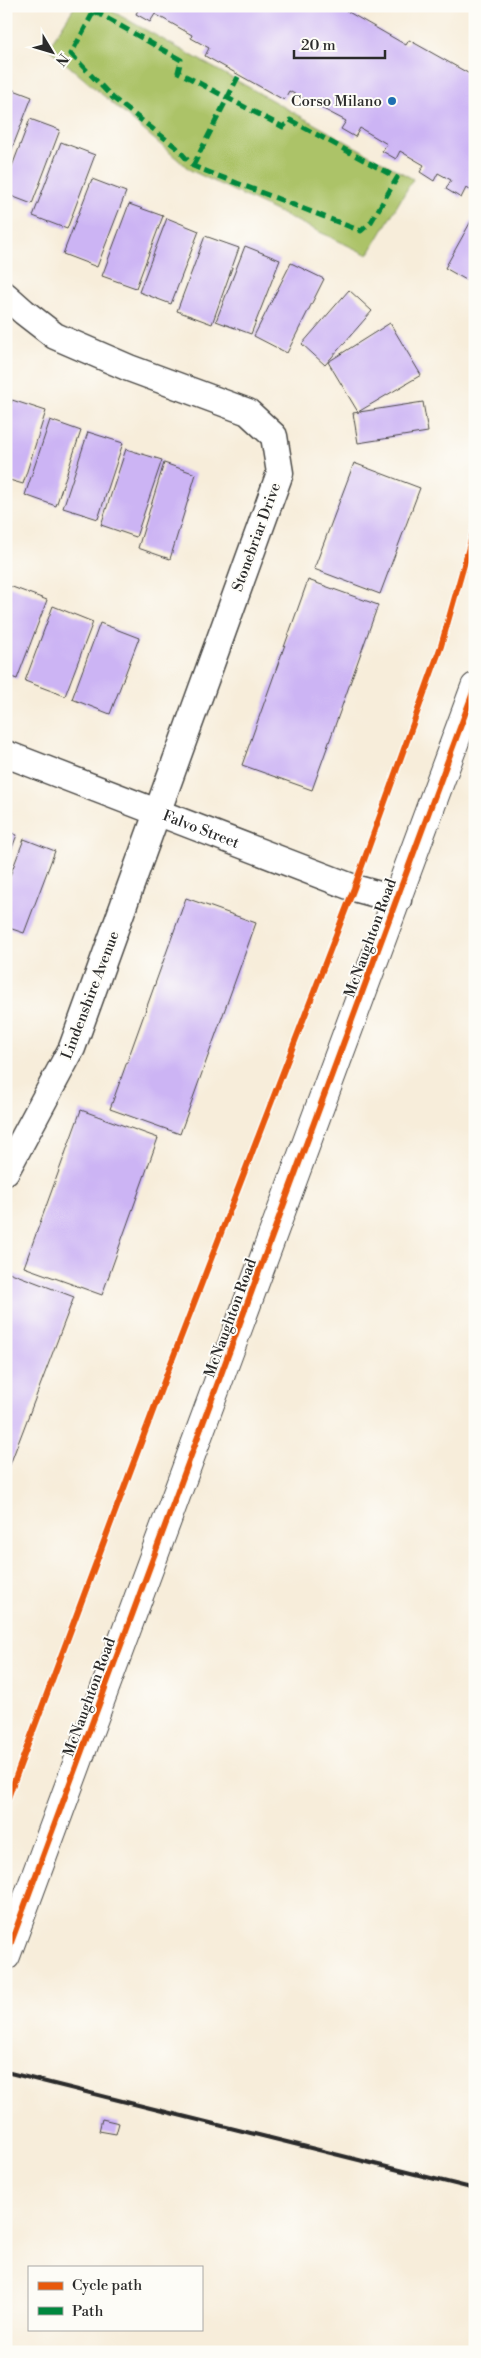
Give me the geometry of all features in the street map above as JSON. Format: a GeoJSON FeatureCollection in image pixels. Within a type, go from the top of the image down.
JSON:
{"type":"FeatureCollection","features":[{"type":"Feature","properties":{"kind":"street","name":"Stonebriar Drive"},"geometry":{"type":"LineString","coordinates":[[6,296],[55,336],[130,368],[248,412],[274,436],[280,472],[157,811]]}},
{"type":"Feature","properties":{"kind":"street","name":"McNaughton Road"},"geometry":{"type":"LineString","coordinates":[[6,1956],[398,900],[475,687]]}},
{"type":"Feature","properties":{"kind":"street","name":"Falvo Street"},"geometry":{"type":"LineString","coordinates":[[6,754],[354,888],[398,900]]}},
{"type":"Feature","properties":{"kind":"street","name":"Lindenshire Avenue"},"geometry":{"type":"LineString","coordinates":[[6,1171],[72,1048],[157,811]]}},
{"type":"Feature","properties":{"kind":"green space"},"geometry":{"type":"Polygon","coordinates":[[[75,6],[103,6],[413,179],[368,255],[190,170],[48,48],[75,6]]]}},
{"type":"Feature","properties":{"kind":"building","name":"Corso Milano"},"geometry":{"type":"Polygon","coordinates":[[[140,6],[338,6],[406,45],[409,40],[475,77],[475,192],[466,188],[461,198],[446,189],[451,180],[438,173],[434,181],[420,172],[424,165],[400,151],[396,159],[382,151],[387,144],[360,128],[355,137],[341,129],[346,121],[289,91],[284,100],[205,56],[209,48],[191,38],[192,35],[155,14],[150,22],[136,14],[140,6]]]}},
{"type":"Feature","properties":{"kind":"building"},"geometry":{"type":"Polygon","coordinates":[[[6,87],[32,97],[6,164],[6,87]]]}},
{"type":"Feature","properties":{"kind":"building"},"geometry":{"type":"Polygon","coordinates":[[[30,119],[60,130],[32,204],[6,194],[6,182],[30,119]]]}},
{"type":"Feature","properties":{"kind":"building"},"geometry":{"type":"Polygon","coordinates":[[[61,142],[95,155],[67,229],[33,216],[61,142]]]}},
{"type":"Feature","properties":{"kind":"building"},"geometry":{"type":"Polygon","coordinates":[[[92,179],[126,192],[97,267],[63,254],[92,179]]]}},
{"type":"Feature","properties":{"kind":"building"},"geometry":{"type":"Polygon","coordinates":[[[129,204],[163,216],[136,288],[102,276],[129,204]]]}},
{"type":"Feature","properties":{"kind":"building"},"geometry":{"type":"Polygon","coordinates":[[[475,214],[475,285],[445,268],[475,214]]]}},
{"type":"Feature","properties":{"kind":"building"},"geometry":{"type":"Polygon","coordinates":[[[167,218],[199,231],[171,304],[139,292],[167,218]]]}},
{"type":"Feature","properties":{"kind":"building"},"geometry":{"type":"Polygon","coordinates":[[[205,236],[239,248],[212,324],[177,311],[205,236]]]}},
{"type":"Feature","properties":{"kind":"building"},"geometry":{"type":"Polygon","coordinates":[[[245,246],[280,260],[251,334],[216,321],[245,246]]]}},
{"type":"Feature","properties":{"kind":"building"},"geometry":{"type":"Polygon","coordinates":[[[291,263],[324,279],[287,353],[254,336],[291,263]]]}},
{"type":"Feature","properties":{"kind":"building"},"geometry":{"type":"Polygon","coordinates":[[[349,290],[372,311],[325,365],[302,344],[349,290]]]}},
{"type":"Feature","properties":{"kind":"building"},"geometry":{"type":"Polygon","coordinates":[[[390,323],[421,375],[358,412],[328,362],[390,323]]]}},
{"type":"Feature","properties":{"kind":"building"},"geometry":{"type":"Polygon","coordinates":[[[12,400],[46,411],[23,484],[6,479],[6,419],[12,400]]]}},
{"type":"Feature","properties":{"kind":"building"},"geometry":{"type":"Polygon","coordinates":[[[423,402],[428,432],[358,443],[353,413],[423,402]]]}},
{"type":"Feature","properties":{"kind":"building"},"geometry":{"type":"Polygon","coordinates":[[[50,420],[81,431],[56,506],[25,495],[50,420]]]}},
{"type":"Feature","properties":{"kind":"building"},"geometry":{"type":"Polygon","coordinates":[[[88,432],[123,443],[98,519],[63,508],[88,432]]]}},
{"type":"Feature","properties":{"kind":"building"},"geometry":{"type":"Polygon","coordinates":[[[126,449],[162,460],[136,537],[101,525],[126,449]]]}},
{"type":"Feature","properties":{"kind":"building"},"geometry":{"type":"Polygon","coordinates":[[[164,463],[196,474],[170,559],[138,548],[164,463]]]}},
{"type":"Feature","properties":{"kind":"building"},"geometry":{"type":"Polygon","coordinates":[[[354,463],[420,488],[380,594],[314,569],[354,463]]]}},
{"type":"Feature","properties":{"kind":"building"},"geometry":{"type":"Polygon","coordinates":[[[308,580],[378,605],[312,790],[242,765],[308,580]]]}},
{"type":"Feature","properties":{"kind":"building"},"geometry":{"type":"Polygon","coordinates":[[[7,585],[47,600],[17,679],[6,675],[7,585]]]}},
{"type":"Feature","properties":{"kind":"building"},"geometry":{"type":"Polygon","coordinates":[[[53,606],[93,622],[65,696],[25,681],[53,606]]]}},
{"type":"Feature","properties":{"kind":"building"},"geometry":{"type":"Polygon","coordinates":[[[100,623],[139,638],[110,714],[72,699],[100,623]]]}},
{"type":"Feature","properties":{"kind":"building"},"geometry":{"type":"Polygon","coordinates":[[[6,831],[17,835],[6,863],[6,831]]]}},
{"type":"Feature","properties":{"kind":"building"},"geometry":{"type":"Polygon","coordinates":[[[24,839],[55,851],[24,933],[6,927],[6,886],[24,839]]]}},
{"type":"Feature","properties":{"kind":"building"},"geometry":{"type":"Polygon","coordinates":[[[186,898],[256,923],[180,1134],[110,1109],[186,898]]]}},
{"type":"Feature","properties":{"kind":"building"},"geometry":{"type":"Polygon","coordinates":[[[81,1110],[158,1138],[102,1295],[24,1267],[81,1110]]]}},
{"type":"Feature","properties":{"kind":"building"},"geometry":{"type":"Polygon","coordinates":[[[6,1271],[74,1297],[6,1475],[6,1271]]]}},
{"type":"Feature","properties":{"kind":"building"},"geometry":{"type":"Polygon","coordinates":[[[102,2119],[119,2123],[116,2134],[99,2131],[102,2119]]]}},
{"type":"Feature","properties":{"kind":"railway"},"geometry":{"type":"LineString","coordinates":[[6,2072],[475,2189]]}},
{"type":"Feature","properties":{"kind":"marked path"},"geometry":{"type":"LineString","coordinates":[[94,11],[181,60],[178,72],[283,127],[290,120],[397,178],[371,222],[361,231],[193,166],[176,147],[113,98],[71,54],[94,11]]}},
{"type":"Feature","properties":{"kind":"marked path"},"geometry":{"type":"LineString","coordinates":[[193,166],[239,75]]}},
{"type":"Feature","properties":{"kind":"cycle path"},"geometry":{"type":"LineString","coordinates":[[6,1803],[169,1368],[354,888],[441,646],[475,526]]}},
{"type":"Feature","properties":{"kind":"cycle path"},"geometry":{"type":"LineString","coordinates":[[6,1956],[475,687]]}},
{"type":"Feature","properties":{"kind":"place","name":"Corso Milano"},"geometry":{"type":"Point","coordinates":[392,101]}}]}
